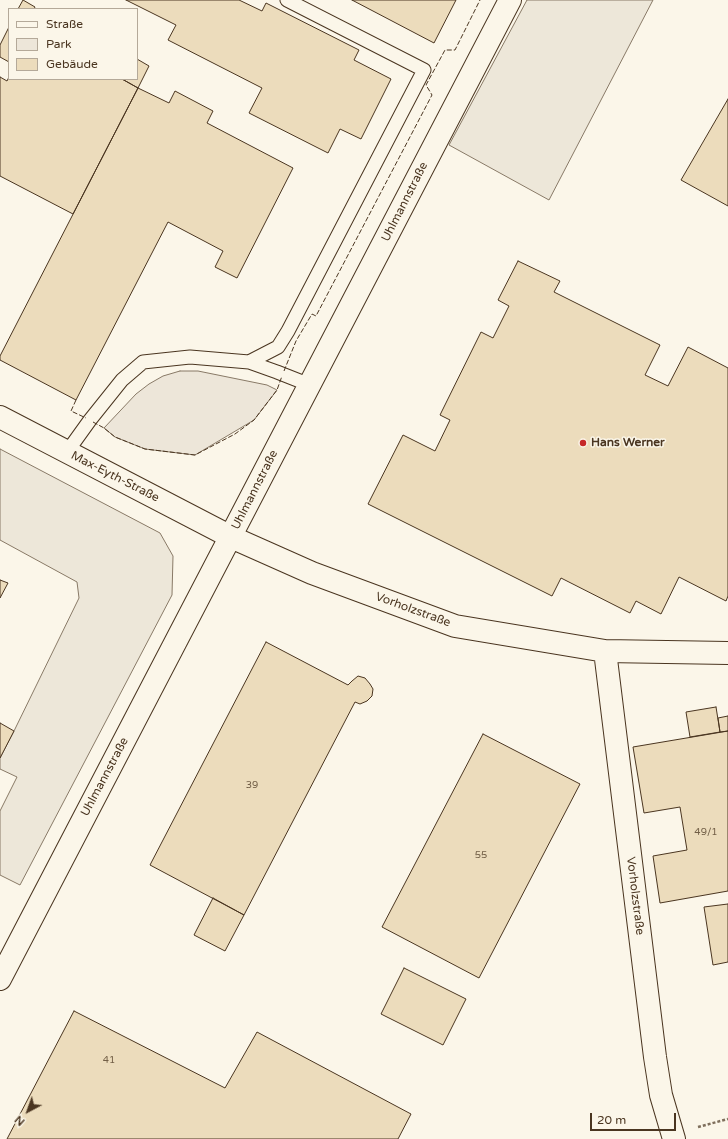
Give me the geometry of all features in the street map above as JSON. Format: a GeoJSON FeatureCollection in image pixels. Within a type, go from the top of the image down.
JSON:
{"type":"FeatureCollection","features":[{"type":"Feature","properties":{"kind":"street","name":"Uhlmannstraße"},"geometry":{"type":"LineString","coordinates":[[0,979],[510,0]]}},
{"type":"Feature","properties":{"kind":"street","name":"Max-Eyth-Straße"},"geometry":{"type":"LineString","coordinates":[[0,417],[231,537]]}},
{"type":"Feature","properties":{"kind":"street","name":"Vorholzstraße"},"geometry":{"type":"LineString","coordinates":[[231,537],[312,572],[455,626],[605,652],[728,653]]}},
{"type":"Feature","properties":{"kind":"street","name":"Vorholzstraße"},"geometry":{"type":"LineString","coordinates":[[605,652],[655,1057],[661,1095],[673,1136]]}},
{"type":"Feature","properties":{"kind":"lane"},"geometry":{"type":"LineString","coordinates":[[249,362],[278,347],[288,331],[424,70],[287,0]]}},
{"type":"Feature","properties":{"kind":"lane"},"geometry":{"type":"LineString","coordinates":[[67,452],[96,412],[122,380],[143,362],[190,356],[249,362],[310,385]]}},
{"type":"Feature","properties":{"kind":"path"},"geometry":{"type":"LineString","coordinates":[[673,1136],[728,1119]]}},
{"type":"Feature","properties":{"kind":"green space"},"geometry":{"type":"Polygon","coordinates":[[[180,371],[198,371],[267,385],[277,390],[254,420],[195,455],[145,449],[115,437],[104,428],[136,394],[149,384],[163,376],[180,371]]]}},
{"type":"Feature","properties":{"kind":"shaded area"},"geometry":{"type":"Polygon","coordinates":[[[527,0],[653,0],[549,200],[449,145],[527,0]]]}},
{"type":"Feature","properties":{"kind":"shaded area"},"geometry":{"type":"Polygon","coordinates":[[[0,449],[160,533],[173,556],[172,595],[20,885],[0,875],[0,811],[17,777],[0,769],[0,758],[79,598],[77,582],[0,540],[0,449]]]}},
{"type":"Feature","properties":{"kind":"building"},"geometry":{"type":"Polygon","coordinates":[[[23,0],[35,7],[34,8],[19,8],[23,0]]]}},
{"type":"Feature","properties":{"kind":"building"},"geometry":{"type":"Polygon","coordinates":[[[126,0],[239,0],[262,11],[266,3],[359,50],[354,60],[391,79],[361,139],[340,129],[328,153],[249,113],[262,88],[168,40],[176,25],[126,0]]]}},
{"type":"Feature","properties":{"kind":"building"},"geometry":{"type":"Polygon","coordinates":[[[352,0],[456,0],[434,43],[352,0]]]}},
{"type":"Feature","properties":{"kind":"building"},"geometry":{"type":"Polygon","coordinates":[[[8,29],[8,61],[0,57],[0,45],[8,29]]]}},
{"type":"Feature","properties":{"kind":"building"},"geometry":{"type":"Polygon","coordinates":[[[138,60],[149,66],[138,88],[124,80],[138,80],[138,60]]]}},
{"type":"Feature","properties":{"kind":"building"},"geometry":{"type":"Polygon","coordinates":[[[0,77],[7,81],[8,79],[124,80],[138,88],[73,214],[0,176],[0,77]]]}},
{"type":"Feature","properties":{"kind":"building"},"geometry":{"type":"Polygon","coordinates":[[[138,88],[169,103],[175,91],[213,111],[207,123],[293,168],[237,278],[215,267],[223,251],[168,222],[76,400],[0,360],[0,356],[138,88]]]}},
{"type":"Feature","properties":{"kind":"building"},"geometry":{"type":"Polygon","coordinates":[[[728,99],[728,206],[681,180],[728,99]]]}},
{"type":"Feature","properties":{"kind":"building","name":"Hans Werner"},"geometry":{"type":"Polygon","coordinates":[[[518,261],[560,281],[554,292],[660,345],[645,375],[668,386],[688,347],[728,368],[728,596],[726,601],[679,577],[661,614],[636,601],[630,613],[561,578],[552,596],[368,504],[403,435],[435,451],[450,420],[440,415],[481,332],[493,338],[509,306],[498,300],[518,261]]]}},
{"type":"Feature","properties":{"kind":"building"},"geometry":{"type":"Polygon","coordinates":[[[0,580],[8,583],[0,598],[0,580]]]}},
{"type":"Feature","properties":{"kind":"building"},"geometry":{"type":"Polygon","coordinates":[[[266,642],[348,685],[358,676],[365,678],[373,689],[372,696],[367,701],[360,704],[355,702],[244,915],[150,865],[266,642]]]}},
{"type":"Feature","properties":{"kind":"building"},"geometry":{"type":"Polygon","coordinates":[[[716,707],[720,732],[690,737],[686,712],[716,707]]]}},
{"type":"Feature","properties":{"kind":"building"},"geometry":{"type":"Polygon","coordinates":[[[728,716],[728,731],[720,732],[718,718],[728,716]]]}},
{"type":"Feature","properties":{"kind":"building"},"geometry":{"type":"Polygon","coordinates":[[[0,723],[14,731],[0,758],[0,723]]]}},
{"type":"Feature","properties":{"kind":"building"},"geometry":{"type":"Polygon","coordinates":[[[728,731],[728,891],[660,903],[653,856],[687,850],[680,807],[644,813],[633,747],[728,731]]]}},
{"type":"Feature","properties":{"kind":"building"},"geometry":{"type":"Polygon","coordinates":[[[483,734],[580,784],[479,978],[382,927],[483,734]]]}},
{"type":"Feature","properties":{"kind":"building"},"geometry":{"type":"Polygon","coordinates":[[[213,898],[244,915],[225,951],[194,935],[213,898]]]}},
{"type":"Feature","properties":{"kind":"building"},"geometry":{"type":"Polygon","coordinates":[[[728,904],[728,962],[713,965],[704,907],[728,904]]]}},
{"type":"Feature","properties":{"kind":"building"},"geometry":{"type":"Polygon","coordinates":[[[404,968],[466,999],[443,1045],[381,1014],[404,968]]]}},
{"type":"Feature","properties":{"kind":"building"},"geometry":{"type":"Polygon","coordinates":[[[74,1011],[225,1088],[257,1032],[411,1114],[398,1139],[7,1139],[74,1011]]]}},
{"type":"Feature","properties":{"kind":"fence"},"geometry":{"type":"LineString","coordinates":[[284,371],[296,341],[312,314],[316,316],[432,95],[426,85],[445,50],[455,50],[480,0]]}},
{"type":"Feature","properties":{"kind":"fence"},"geometry":{"type":"LineString","coordinates":[[93,422],[104,428],[115,437],[145,449],[195,455],[235,434],[254,420],[277,390],[282,376]]}},
{"type":"Feature","properties":{"kind":"fence"},"geometry":{"type":"LineString","coordinates":[[76,400],[71,411],[86,418]]}},
{"type":"Feature","properties":{"kind":"place","name":"Hans Werner"},"geometry":{"type":"Point","coordinates":[583,443]}}]}
